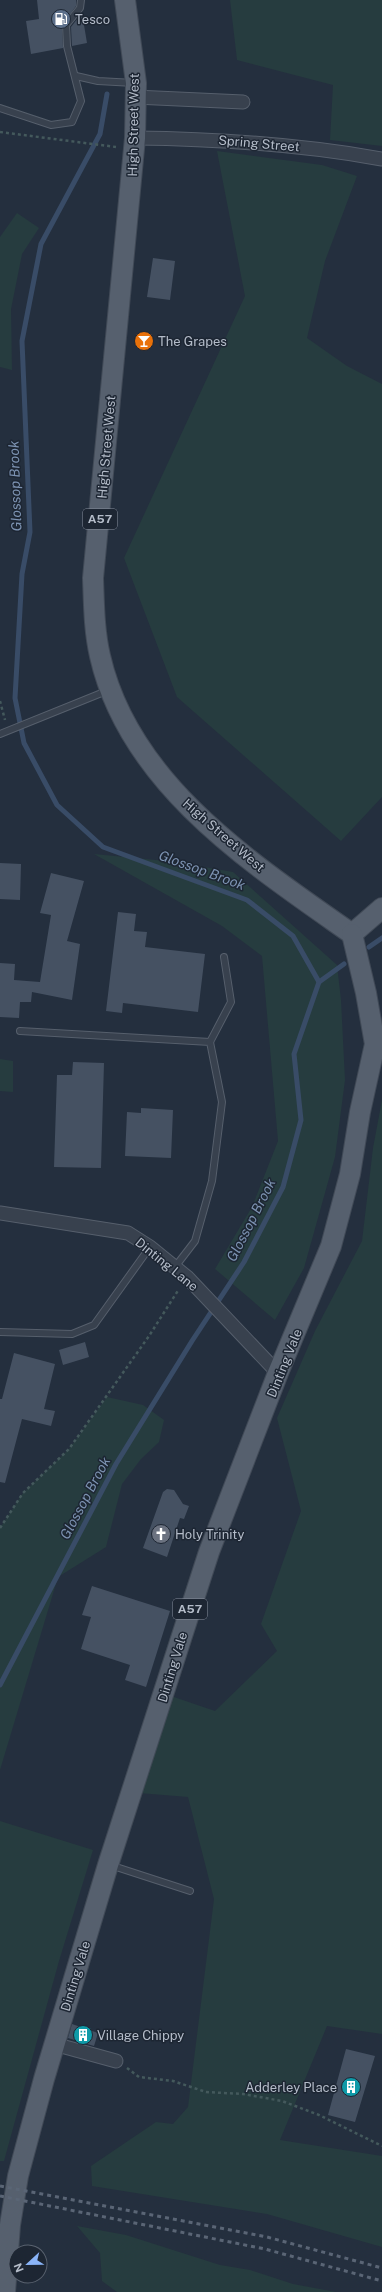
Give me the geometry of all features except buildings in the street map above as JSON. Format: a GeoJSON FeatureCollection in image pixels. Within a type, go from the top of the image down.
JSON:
{"type":"FeatureCollection","features":[{"type":"Feature","properties":{"kind":"main road","name":"High Street West"},"geometry":{"type":"LineString","coordinates":[[125,0],[135,90],[135,138],[93,578],[94,621],[100,656],[110,689],[141,747],[162,777],[195,813],[252,860],[352,934]]}},
{"type":"Feature","properties":{"kind":"main road"},"geometry":{"type":"LineString","coordinates":[[352,934],[382,908]]}},
{"type":"Feature","properties":{"kind":"main road","name":"Dinting Vale"},"geometry":{"type":"LineString","coordinates":[[5,2292],[10,2225],[18,2176],[54,2044],[108,1865],[207,1559],[278,1373],[331,1246],[350,1174],[360,1112],[375,1044],[352,934]]}},
{"type":"Feature","properties":{"kind":"street"},"geometry":{"type":"LineString","coordinates":[[135,90],[243,102]]}},
{"type":"Feature","properties":{"kind":"street","name":"Spring Street"},"geometry":{"type":"LineString","coordinates":[[135,138],[225,139],[340,151],[382,159]]}},
{"type":"Feature","properties":{"kind":"street","name":"Dinting Lane"},"geometry":{"type":"LineString","coordinates":[[0,1213],[128,1233],[150,1247],[187,1277],[278,1373]]}},
{"type":"Feature","properties":{"kind":"street"},"geometry":{"type":"LineString","coordinates":[[54,2044],[116,2061]]}},
{"type":"Feature","properties":{"kind":"lane"},"geometry":{"type":"LineString","coordinates":[[0,108],[51,125],[72,122],[81,101],[76,76],[67,46],[66,25],[80,8],[81,0]]}},
{"type":"Feature","properties":{"kind":"lane"},"geometry":{"type":"LineString","coordinates":[[76,76],[122,84],[135,90]]}},
{"type":"Feature","properties":{"kind":"lane"},"geometry":{"type":"LineString","coordinates":[[0,734],[16,726],[110,689]]}},
{"type":"Feature","properties":{"kind":"lane"},"geometry":{"type":"LineString","coordinates":[[175,1267],[194,1241],[212,1181],[222,1102],[210,1042],[230,1002],[224,957]]}},
{"type":"Feature","properties":{"kind":"lane"},"geometry":{"type":"LineString","coordinates":[[20,1031],[210,1042]]}},
{"type":"Feature","properties":{"kind":"lane"},"geometry":{"type":"LineString","coordinates":[[0,1332],[72,1334],[94,1325],[150,1247]]}},
{"type":"Feature","properties":{"kind":"lane"},"geometry":{"type":"LineString","coordinates":[[108,1865],[190,1892]]}},
{"type":"Feature","properties":{"kind":"path"},"geometry":{"type":"LineString","coordinates":[[0,132],[89,145],[116,147]]}},
{"type":"Feature","properties":{"kind":"path"},"geometry":{"type":"LineString","coordinates":[[0,701],[8,730]]}},
{"type":"Feature","properties":{"kind":"path"},"geometry":{"type":"LineString","coordinates":[[0,1528],[23,1493],[70,1449],[149,1336],[187,1277]]}},
{"type":"Feature","properties":{"kind":"path"},"geometry":{"type":"LineString","coordinates":[[116,2061],[139,2077],[172,2081],[206,2092],[243,2094],[282,2101],[319,2115],[382,2146]]}},
{"type":"Feature","properties":{"kind":"green space"},"geometry":{"type":"Polygon","coordinates":[[[230,0],[382,0],[382,146],[330,140],[333,85],[237,60],[230,0]]]}},
{"type":"Feature","properties":{"kind":"green space"},"geometry":{"type":"Polygon","coordinates":[[[217,151],[322,165],[357,176],[325,261],[307,338],[347,366],[382,384],[382,797],[341,841],[177,697],[124,558],[245,296],[217,151]]]}},
{"type":"Feature","properties":{"kind":"green space"},"geometry":{"type":"Polygon","coordinates":[[[17,213],[39,228],[22,254],[11,309],[12,370],[0,367],[0,237],[17,213]]]}},
{"type":"Feature","properties":{"kind":"green space"},"geometry":{"type":"Polygon","coordinates":[[[94,854],[176,862],[233,872],[337,965],[341,1000],[345,1080],[335,1157],[304,1268],[275,1320],[215,1269],[252,1207],[278,1141],[262,956],[222,926],[94,854]]]}},
{"type":"Feature","properties":{"kind":"green space"},"geometry":{"type":"Polygon","coordinates":[[[0,1059],[13,1061],[13,1092],[0,1091],[0,1059]]]}},
{"type":"Feature","properties":{"kind":"green space"},"geometry":{"type":"Polygon","coordinates":[[[382,1100],[382,2034],[327,2026],[280,2140],[382,2156],[382,2247],[267,2214],[92,2186],[91,2166],[156,2122],[173,2124],[188,2107],[214,1899],[188,1797],[139,1793],[171,1696],[215,1711],[277,1651],[261,1624],[301,1511],[277,1418],[315,1331],[362,1241],[373,1148],[382,1100]]]}},
{"type":"Feature","properties":{"kind":"green space"},"geometry":{"type":"Polygon","coordinates":[[[107,1397],[143,1405],[164,1420],[159,1442],[141,1459],[122,1484],[106,1547],[58,1577],[0,1770],[0,1528],[23,1493],[69,1449],[107,1397]]]}},
{"type":"Feature","properties":{"kind":"green space"},"geometry":{"type":"Polygon","coordinates":[[[0,1821],[93,1850],[59,1961],[4,2161],[0,2161],[0,1821]]]}},
{"type":"Feature","properties":{"kind":"green space"},"geometry":{"type":"Polygon","coordinates":[[[77,2226],[126,2235],[220,2265],[250,2270],[293,2284],[336,2292],[117,2292],[102,2281],[100,2253],[77,2226]]]}},
{"type":"Feature","properties":{"kind":"waterway","name":"Glossop Brook"},"geometry":{"type":"LineString","coordinates":[[0,1685],[116,1464],[192,1341],[244,1262],[283,1187],[301,1120],[294,1054],[319,982],[293,936],[247,900],[103,847],[57,805],[24,743],[15,698],[22,574],[30,532],[22,341],[41,244],[100,134],[107,94]]}},
{"type":"Feature","properties":{"kind":"waterway"},"geometry":{"type":"LineString","coordinates":[[369,947],[382,938]]}},
{"type":"Feature","properties":{"kind":"waterway"},"geometry":{"type":"LineString","coordinates":[[319,982],[344,964]]}},
{"type":"Feature","properties":{"kind":"railway"},"geometry":{"type":"LineString","coordinates":[[0,2186],[267,2237],[382,2268]]}},
{"type":"Feature","properties":{"kind":"railway"},"geometry":{"type":"LineString","coordinates":[[0,2196],[265,2249],[382,2281]]}},
{"type":"Feature","properties":{"kind":"place","name":"Tesco"},"geometry":{"type":"Point","coordinates":[61,19]}},
{"type":"Feature","properties":{"kind":"place","name":"The Grapes"},"geometry":{"type":"Point","coordinates":[144,341]}},
{"type":"Feature","properties":{"kind":"place","name":"Holy Trinity"},"geometry":{"type":"Point","coordinates":[161,1534]}},
{"type":"Feature","properties":{"kind":"place","name":"Village Chippy"},"geometry":{"type":"Point","coordinates":[83,2035]}},
{"type":"Feature","properties":{"kind":"place","name":"Adderley Place"},"geometry":{"type":"Point","coordinates":[351,2087]}}]}
